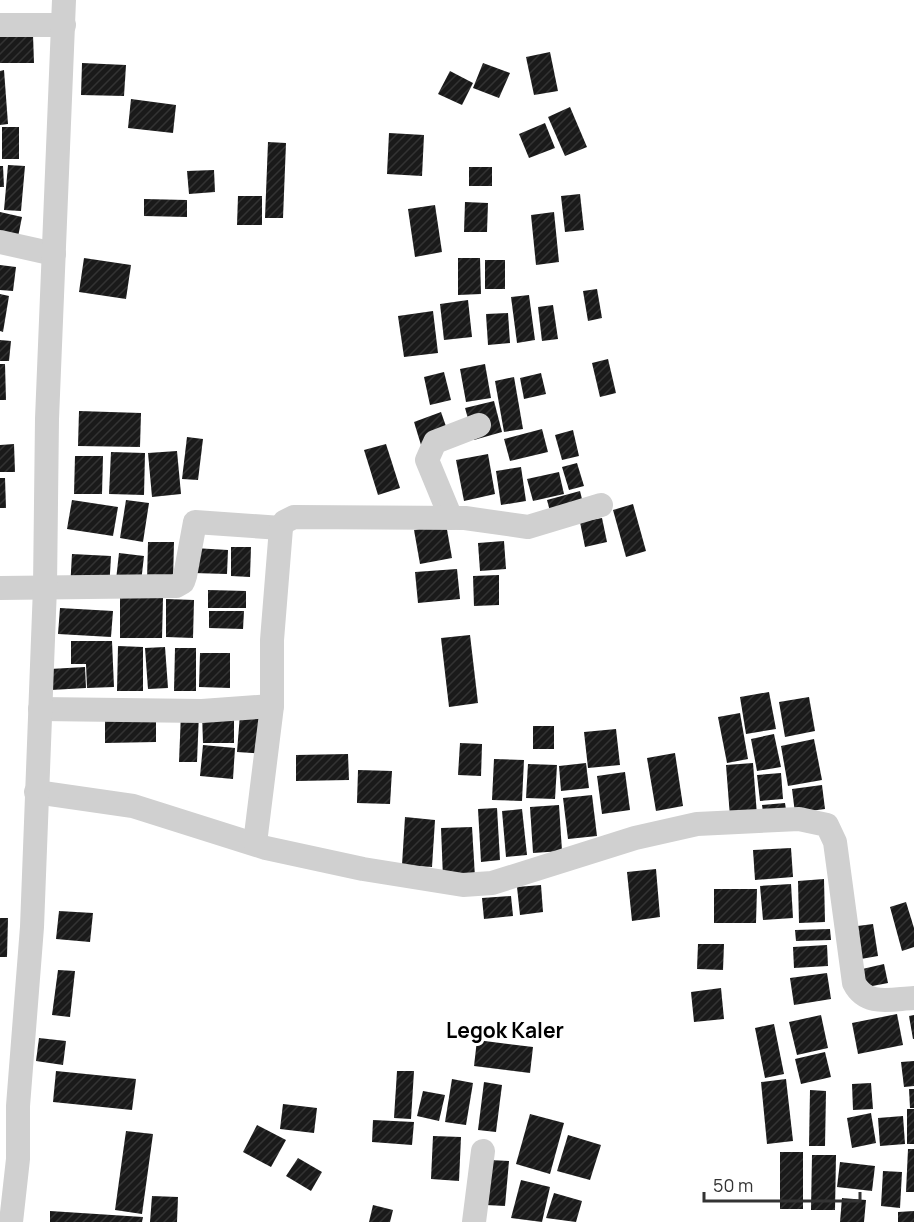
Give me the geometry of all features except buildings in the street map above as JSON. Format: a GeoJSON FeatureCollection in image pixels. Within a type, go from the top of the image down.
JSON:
{"type":"FeatureCollection","features":[{"type":"Feature","properties":{"kind":"street"},"geometry":{"type":"LineString","coordinates":[[11,1222],[18,1159],[9,1106],[32,927],[45,587],[47,419],[64,0]]}},
{"type":"Feature","properties":{"kind":"street"},"geometry":{"type":"LineString","coordinates":[[0,25],[64,25]]}},
{"type":"Feature","properties":{"kind":"street"},"geometry":{"type":"LineString","coordinates":[[0,242],[54,254]]}},
{"type":"Feature","properties":{"kind":"street"},"geometry":{"type":"LineString","coordinates":[[452,518],[427,460],[435,442],[478,425]]}},
{"type":"Feature","properties":{"kind":"street"},"geometry":{"type":"LineString","coordinates":[[255,843],[272,706],[272,640],[281,528],[284,522],[294,517],[452,518],[528,527],[601,505]]}},
{"type":"Feature","properties":{"kind":"street"},"geometry":{"type":"LineString","coordinates":[[0,588],[176,586],[183,582],[185,576],[195,522],[281,528]]}},
{"type":"Feature","properties":{"kind":"street"},"geometry":{"type":"LineString","coordinates":[[40,709],[202,711],[272,706]]}},
{"type":"Feature","properties":{"kind":"street"},"geometry":{"type":"LineString","coordinates":[[36,792],[133,806],[255,843],[363,869],[463,885],[492,883],[635,838],[697,824],[799,819],[817,821],[826,825],[835,842],[854,983],[863,996],[877,1000],[914,998]]}},
{"type":"Feature","properties":{"kind":"street"},"geometry":{"type":"LineString","coordinates":[[474,1222],[483,1151]]}},
{"type":"Feature","properties":{"kind":"district","name":"Legok Kaler"},"geometry":{"type":"Point","coordinates":[505,1031]}}]}
